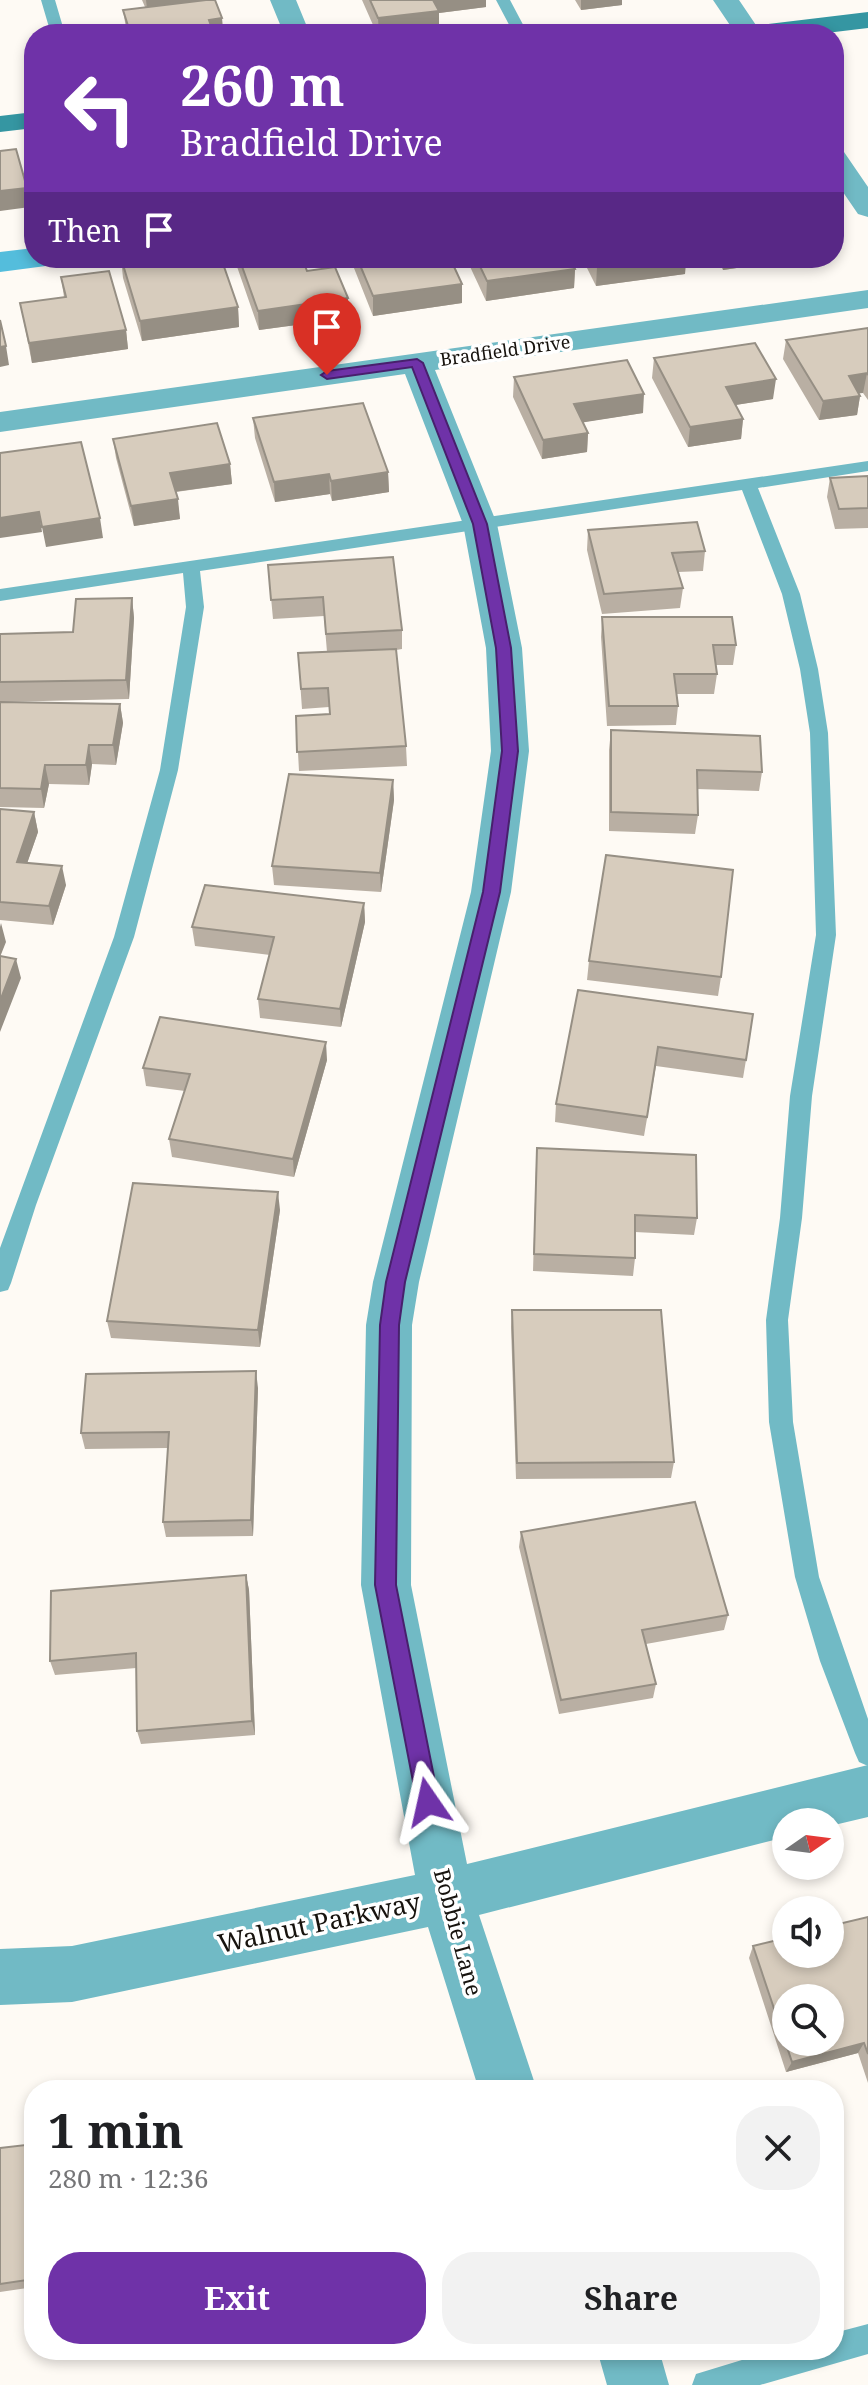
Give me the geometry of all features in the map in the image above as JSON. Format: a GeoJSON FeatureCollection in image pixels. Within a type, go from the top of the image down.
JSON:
{"type":"FeatureCollection","features":[{"type":"Feature","properties":{"kind":"street"},"geometry":{"type":"LineString","coordinates":[[283,0],[293,24]]}},
{"type":"Feature","properties":{"kind":"street"},"geometry":{"type":"LineString","coordinates":[[726,0],[743,24]]}},
{"type":"Feature","properties":{"kind":"street"},"geometry":{"type":"LineString","coordinates":[[834,24],[868,20]]}},
{"type":"Feature","properties":{"kind":"street"},"geometry":{"type":"LineString","coordinates":[[0,124],[24,121]]}},
{"type":"Feature","properties":{"kind":"street"},"geometry":{"type":"LineString","coordinates":[[844,173],[868,208]]}},
{"type":"Feature","properties":{"kind":"street","name":"Bradfield Drive"},"geometry":{"type":"LineString","coordinates":[[0,422],[868,299]]}},
{"type":"Feature","properties":{"kind":"street","name":"Bobbie Lane"},"geometry":{"type":"LineString","coordinates":[[417,363],[480,524],[504,648],[510,751],[491,892],[396,1282],[389,1325],[386,1585],[446,1896],[505,2080]]}},
{"type":"Feature","properties":{"kind":"street","name":"Walnut Parkway"},"geometry":{"type":"LineString","coordinates":[[0,1977],[72,1974],[446,1896],[868,1791]]}},
{"type":"Feature","properties":{"kind":"street"},"geometry":{"type":"LineString","coordinates":[[631,2360],[638,2385]]}},
{"type":"Feature","properties":{"kind":"lane"},"geometry":{"type":"LineString","coordinates":[[48,0],[55,24]]}},
{"type":"Feature","properties":{"kind":"lane"},"geometry":{"type":"LineString","coordinates":[[503,0],[516,24]]}},
{"type":"Feature","properties":{"kind":"lane"},"geometry":{"type":"LineString","coordinates":[[0,595],[868,466]]}},
{"type":"Feature","properties":{"kind":"lane"},"geometry":{"type":"LineString","coordinates":[[748,484],[791,594],[819,733],[826,935],[801,1096],[791,1218],[777,1320],[781,1422],[807,1577],[833,1661],[868,1753]]}},
{"type":"Feature","properties":{"kind":"lane"},"geometry":{"type":"LineString","coordinates":[[0,1283],[25,1205],[124,937],[169,770],[195,607],[191,566]]}},
{"type":"Feature","properties":{"kind":"lane"},"geometry":{"type":"LineString","coordinates":[[844,2345],[868,2339]]}},
{"type":"Feature","properties":{"kind":"lane"},"geometry":{"type":"LineString","coordinates":[[707,2385],[793,2360]]}},
{"type":"Feature","properties":{"kind":"water"},"geometry":{"type":"Polygon","coordinates":[[[24,249],[24,268],[31,268],[0,272],[0,252],[24,249]]]}},
{"type":"Feature","properties":{"kind":"building"},"geometry":{"type":"Polygon","coordinates":[[[215,0],[222,18],[209,20],[210,24],[127,24],[123,10],[215,0]]]}},
{"type":"Feature","properties":{"kind":"building"},"geometry":{"type":"Polygon","coordinates":[[[370,0],[433,0],[439,11],[378,18],[370,0]]]}},
{"type":"Feature","properties":{"kind":"building"},"geometry":{"type":"Polygon","coordinates":[[[16,149],[24,188],[0,191],[0,151],[16,149]]]}},
{"type":"Feature","properties":{"kind":"building"},"geometry":{"type":"Polygon","coordinates":[[[124,268],[224,268],[238,307],[140,321],[124,268]]]}},
{"type":"Feature","properties":{"kind":"building"},"geometry":{"type":"Polygon","coordinates":[[[243,268],[306,268],[307,271],[335,268],[348,298],[258,311],[243,268]]]}},
{"type":"Feature","properties":{"kind":"building"},"geometry":{"type":"Polygon","coordinates":[[[361,268],[455,268],[462,284],[373,296],[361,268]]]}},
{"type":"Feature","properties":{"kind":"building"},"geometry":{"type":"Polygon","coordinates":[[[481,268],[575,269],[487,281],[481,268]]]}},
{"type":"Feature","properties":{"kind":"building"},"geometry":{"type":"Polygon","coordinates":[[[109,271],[126,330],[29,343],[20,303],[66,297],[61,277],[109,271]]]}},
{"type":"Feature","properties":{"kind":"building"},"geometry":{"type":"Polygon","coordinates":[[[0,320],[6,346],[0,347],[0,320]]]}},
{"type":"Feature","properties":{"kind":"building"},"geometry":{"type":"Polygon","coordinates":[[[868,328],[868,375],[849,376],[860,396],[823,401],[786,340],[868,328]]]}},
{"type":"Feature","properties":{"kind":"building"},"geometry":{"type":"Polygon","coordinates":[[[755,343],[776,379],[726,387],[743,419],[690,427],[654,358],[755,343]]]}},
{"type":"Feature","properties":{"kind":"building"},"geometry":{"type":"Polygon","coordinates":[[[627,360],[644,394],[574,404],[588,433],[543,440],[514,377],[627,360]]]}},
{"type":"Feature","properties":{"kind":"building"},"geometry":{"type":"Polygon","coordinates":[[[363,403],[388,472],[331,481],[329,474],[274,482],[253,418],[363,403]]]}},
{"type":"Feature","properties":{"kind":"building"},"geometry":{"type":"Polygon","coordinates":[[[217,423],[230,464],[170,473],[178,499],[131,506],[113,439],[217,423]]]}},
{"type":"Feature","properties":{"kind":"building"},"geometry":{"type":"Polygon","coordinates":[[[81,442],[100,518],[42,527],[39,512],[0,518],[0,453],[81,442]]]}},
{"type":"Feature","properties":{"kind":"building"},"geometry":{"type":"Polygon","coordinates":[[[868,476],[868,508],[839,509],[830,478],[868,476]]]}},
{"type":"Feature","properties":{"kind":"building"},"geometry":{"type":"Polygon","coordinates":[[[697,522],[705,551],[672,553],[683,588],[604,594],[588,530],[697,522]]]}},
{"type":"Feature","properties":{"kind":"building"},"geometry":{"type":"Polygon","coordinates":[[[393,557],[402,630],[326,634],[323,597],[271,600],[268,565],[393,557]]]}},
{"type":"Feature","properties":{"kind":"building"},"geometry":{"type":"Polygon","coordinates":[[[132,598],[126,680],[0,682],[0,634],[73,632],[76,599],[132,598]]]}},
{"type":"Feature","properties":{"kind":"building"},"geometry":{"type":"Polygon","coordinates":[[[602,617],[732,617],[736,645],[713,645],[717,674],[674,674],[678,706],[609,706],[602,617]]]}},
{"type":"Feature","properties":{"kind":"building"},"geometry":{"type":"Polygon","coordinates":[[[396,649],[406,746],[297,752],[296,716],[330,714],[328,688],[301,689],[298,653],[396,649]]]}},
{"type":"Feature","properties":{"kind":"building"},"geometry":{"type":"Polygon","coordinates":[[[0,702],[120,704],[113,745],[89,745],[86,765],[45,765],[41,789],[0,788],[0,702]]]}},
{"type":"Feature","properties":{"kind":"building"},"geometry":{"type":"Polygon","coordinates":[[[611,730],[760,736],[762,772],[697,770],[698,815],[611,812],[611,730]]]}},
{"type":"Feature","properties":{"kind":"building"},"geometry":{"type":"Polygon","coordinates":[[[289,774],[393,780],[380,873],[272,866],[289,774]]]}},
{"type":"Feature","properties":{"kind":"building"},"geometry":{"type":"Polygon","coordinates":[[[0,809],[34,812],[17,862],[62,866],[49,906],[0,902],[0,809]]]}},
{"type":"Feature","properties":{"kind":"building"},"geometry":{"type":"Polygon","coordinates":[[[606,855],[733,870],[721,977],[589,961],[606,855]]]}},
{"type":"Feature","properties":{"kind":"building"},"geometry":{"type":"Polygon","coordinates":[[[205,885],[364,903],[340,1009],[258,999],[274,937],[192,927],[205,885]]]}},
{"type":"Feature","properties":{"kind":"building"},"geometry":{"type":"Polygon","coordinates":[[[0,956],[16,959],[0,1001],[0,956]]]}},
{"type":"Feature","properties":{"kind":"building"},"geometry":{"type":"Polygon","coordinates":[[[578,990],[753,1014],[746,1060],[658,1047],[647,1117],[556,1104],[578,990]]]}},
{"type":"Feature","properties":{"kind":"building"},"geometry":{"type":"Polygon","coordinates":[[[160,1017],[326,1042],[293,1159],[169,1139],[190,1074],[143,1068],[160,1017]]]}},
{"type":"Feature","properties":{"kind":"building"},"geometry":{"type":"Polygon","coordinates":[[[537,1148],[696,1155],[697,1218],[635,1215],[635,1258],[534,1254],[537,1148]]]}},
{"type":"Feature","properties":{"kind":"building"},"geometry":{"type":"Polygon","coordinates":[[[133,1183],[278,1192],[258,1330],[107,1321],[133,1183]]]}},
{"type":"Feature","properties":{"kind":"building"},"geometry":{"type":"Polygon","coordinates":[[[512,1310],[661,1310],[674,1462],[517,1463],[512,1310]]]}},
{"type":"Feature","properties":{"kind":"building"},"geometry":{"type":"Polygon","coordinates":[[[256,1371],[251,1520],[163,1522],[169,1432],[81,1433],[86,1374],[256,1371]]]}},
{"type":"Feature","properties":{"kind":"building"},"geometry":{"type":"Polygon","coordinates":[[[695,1502],[728,1615],[642,1630],[656,1684],[561,1700],[521,1532],[695,1502]]]}},
{"type":"Feature","properties":{"kind":"building"},"geometry":{"type":"Polygon","coordinates":[[[246,1575],[252,1721],[137,1731],[136,1653],[50,1661],[51,1591],[246,1575]]]}},
{"type":"Feature","properties":{"kind":"building"},"geometry":{"type":"Polygon","coordinates":[[[868,1917],[868,2054],[864,2043],[844,2048],[844,1984],[772,1984],[772,2003],[753,1946],[772,1941],[772,1968],[844,1968],[844,1923],[868,1917]]]}},
{"type":"Feature","properties":{"kind":"building"},"geometry":{"type":"Polygon","coordinates":[[[790,2056],[815,2056],[792,2062],[790,2056]]]}},
{"type":"Feature","properties":{"kind":"building"},"geometry":{"type":"Polygon","coordinates":[[[24,2145],[24,2280],[0,2284],[0,2148],[24,2145]]]}},
{"type":"Feature","properties":{"kind":"route"},"geometry":{"type":"LineString","coordinates":[[327,375],[417,363],[480,524],[504,648],[510,751],[491,892],[396,1282],[389,1325],[386,1585],[428,1802]]}}]}
